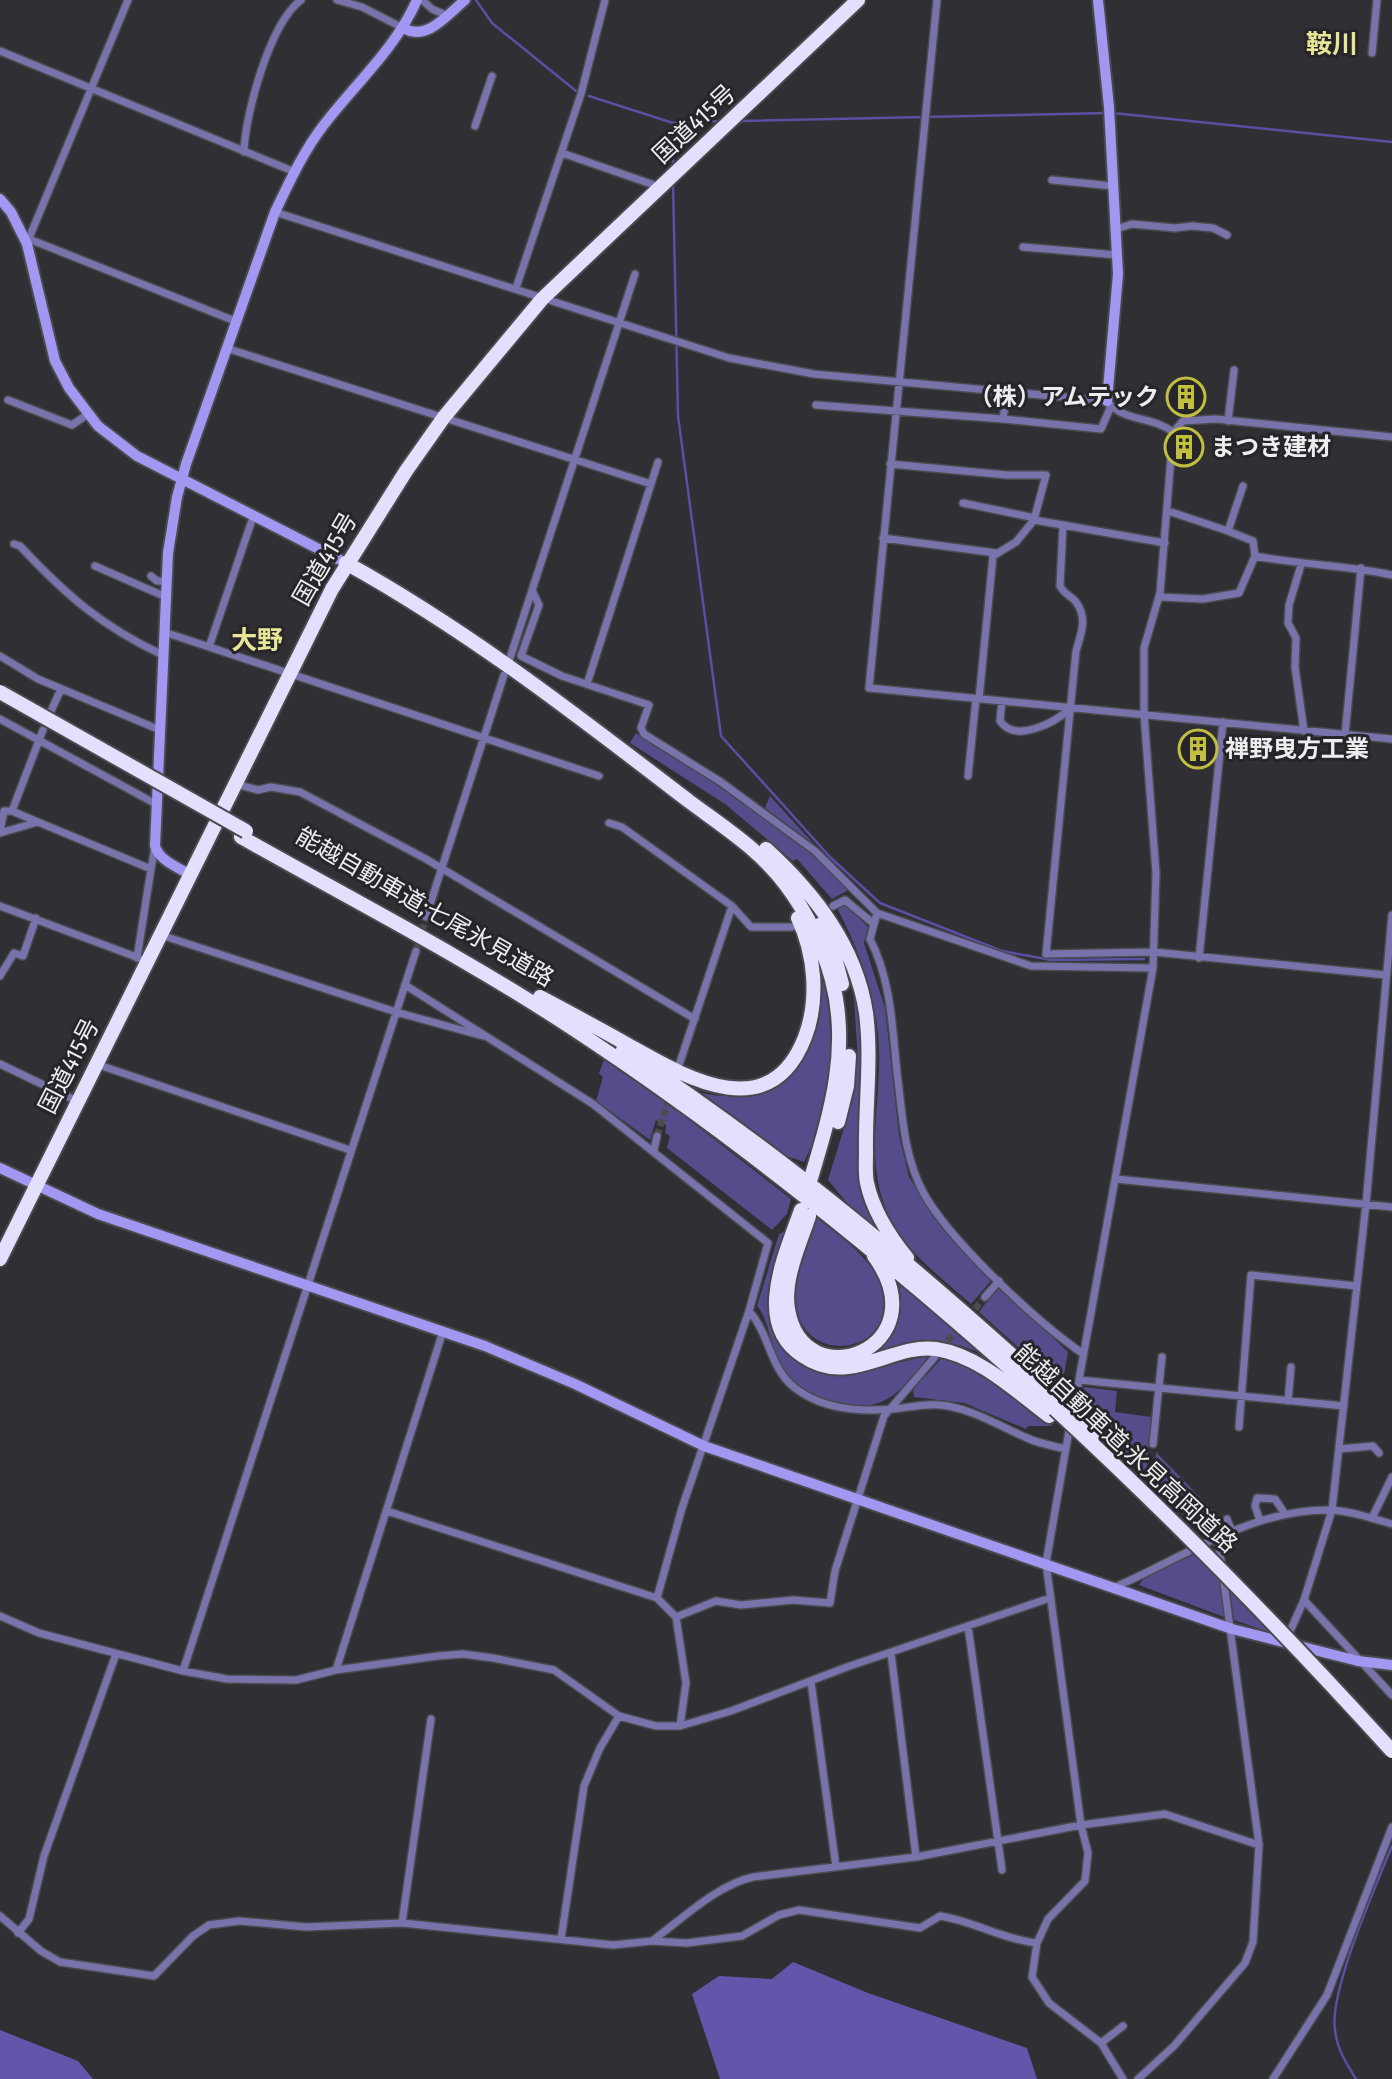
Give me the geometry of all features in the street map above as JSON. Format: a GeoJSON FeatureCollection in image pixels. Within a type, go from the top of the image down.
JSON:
{"type":"FeatureCollection","features":[{"type":"Feature","properties":{"kind":"highway","name":"国道415号"},"geometry":{"type":"LineString","coordinates":[[0,1259],[4,1242],[36,1185],[96,1064],[142,960],[160,935],[346,564],[444,417],[542,299],[858,0]]}},
{"type":"Feature","properties":{"kind":"highway"},"geometry":{"type":"LineString","coordinates":[[346,564],[474,641],[641,761],[803,883],[826,914],[849,958],[865,1011],[868,1044],[867,1183],[889,1233],[906,1257],[946,1295]]}},
{"type":"Feature","properties":{"kind":"highway","name":"能越自動車道;七尾氷見道路"},"geometry":{"type":"LineString","coordinates":[[0,692],[572,1028],[810,1196]]}},
{"type":"Feature","properties":{"kind":"highway","name":"能越自動車道;七尾氷見道路"},"geometry":{"type":"LineString","coordinates":[[0,700],[540,998],[666,1080],[810,1196]]}},
{"type":"Feature","properties":{"kind":"highway"},"geometry":{"type":"LineString","coordinates":[[540,998],[698,1082],[733,1089],[748,1087],[780,1074],[801,1048],[809,1027],[813,998],[811,957],[802,926],[767,856]]}},
{"type":"Feature","properties":{"kind":"highway"},"geometry":{"type":"LineString","coordinates":[[767,856],[809,922],[831,978],[837,1004],[839,1064],[832,1105],[789,1278],[788,1308],[801,1339],[813,1350],[830,1356],[851,1357],[867,1351],[885,1333],[893,1308],[891,1285],[884,1270],[860,1240]]}},
{"type":"Feature","properties":{"kind":"highway"},"geometry":{"type":"LineString","coordinates":[[810,1196],[782,1264],[776,1302],[784,1337],[795,1352],[812,1362],[835,1368],[909,1351],[934,1349],[957,1354],[1055,1408]]}},
{"type":"Feature","properties":{"kind":"highway","name":"能越自動車道;氷見高岡道路"},"geometry":{"type":"LineString","coordinates":[[810,1196],[914,1282],[1055,1408],[1278,1616],[1392,1740]]}},
{"type":"Feature","properties":{"kind":"highway","name":"能越自動車道;氷見高岡道路"},"geometry":{"type":"LineString","coordinates":[[810,1196],[946,1295],[1055,1408],[1128,1477],[1302,1652],[1392,1751]]}},
{"type":"Feature","properties":{"kind":"street"},"geometry":{"type":"LineString","coordinates":[[28,242],[128,0]]}},
{"type":"Feature","properties":{"kind":"street"},"geometry":{"type":"LineString","coordinates":[[244,152],[251,104],[266,57],[293,6],[301,0]]}},
{"type":"Feature","properties":{"kind":"street"},"geometry":{"type":"LineString","coordinates":[[337,0],[362,7],[414,34],[424,33],[463,1]]}},
{"type":"Feature","properties":{"kind":"street"},"geometry":{"type":"LineString","coordinates":[[0,906],[142,960],[155,846],[167,581],[181,479],[275,212],[321,129],[403,28],[417,0]]}},
{"type":"Feature","properties":{"kind":"street"},"geometry":{"type":"LineString","coordinates":[[422,0],[432,9],[446,15]]}},
{"type":"Feature","properties":{"kind":"street"},"geometry":{"type":"LineString","coordinates":[[516,288],[581,94],[605,0]]}},
{"type":"Feature","properties":{"kind":"street"},"geometry":{"type":"LineString","coordinates":[[937,0],[869,688],[1392,739]]}},
{"type":"Feature","properties":{"kind":"street"},"geometry":{"type":"LineString","coordinates":[[816,405],[1101,429],[1109,403],[1118,300],[1116,229],[1098,0]]}},
{"type":"Feature","properties":{"kind":"street"},"geometry":{"type":"LineString","coordinates":[[1372,53],[1377,0]]}},
{"type":"Feature","properties":{"kind":"street"},"geometry":{"type":"LineString","coordinates":[[0,51],[295,172]]}},
{"type":"Feature","properties":{"kind":"street"},"geometry":{"type":"LineString","coordinates":[[475,125],[492,76]]}},
{"type":"Feature","properties":{"kind":"street"},"geometry":{"type":"LineString","coordinates":[[562,153],[660,187]]}},
{"type":"Feature","properties":{"kind":"street"},"geometry":{"type":"LineString","coordinates":[[1052,180],[1113,186]]}},
{"type":"Feature","properties":{"kind":"street"},"geometry":{"type":"LineString","coordinates":[[0,199],[11,212],[28,242],[55,361],[88,414],[137,456],[346,564]]}},
{"type":"Feature","properties":{"kind":"street"},"geometry":{"type":"LineString","coordinates":[[275,212],[729,358],[814,374],[1109,403],[1116,413],[1165,426],[1173,432]]}},
{"type":"Feature","properties":{"kind":"street"},"geometry":{"type":"LineString","coordinates":[[1116,229],[1132,224],[1175,228],[1192,226],[1213,228],[1227,235]]}},
{"type":"Feature","properties":{"kind":"street"},"geometry":{"type":"LineString","coordinates":[[28,242],[235,321]]}},
{"type":"Feature","properties":{"kind":"street"},"geometry":{"type":"LineString","coordinates":[[1023,247],[1117,255]]}},
{"type":"Feature","properties":{"kind":"street"},"geometry":{"type":"LineString","coordinates":[[509,661],[635,274]]}},
{"type":"Feature","properties":{"kind":"street"},"geometry":{"type":"LineString","coordinates":[[226,348],[651,484]]}},
{"type":"Feature","properties":{"kind":"street"},"geometry":{"type":"LineString","coordinates":[[1228,421],[1234,370]]}},
{"type":"Feature","properties":{"kind":"street"},"geometry":{"type":"LineString","coordinates":[[1003,419],[1007,391]]}},
{"type":"Feature","properties":{"kind":"street"},"geometry":{"type":"LineString","coordinates":[[8,400],[72,425],[88,414]]}},
{"type":"Feature","properties":{"kind":"street"},"geometry":{"type":"LineString","coordinates":[[1123,2079],[1101,2043],[1049,2003],[1032,1978],[1037,1943],[1048,1919],[1085,1881],[1088,1853],[1081,1825],[1046,1563],[1153,968],[1156,873],[1144,714],[1144,648],[1159,597],[1173,432],[1183,421],[1228,421],[1392,437]]}},
{"type":"Feature","properties":{"kind":"street"},"geometry":{"type":"LineString","coordinates":[[587,684],[658,462]]}},
{"type":"Feature","properties":{"kind":"street"},"geometry":{"type":"LineString","coordinates":[[890,464],[1007,475],[1046,475],[1035,519],[1016,542],[993,556],[968,776]]}},
{"type":"Feature","properties":{"kind":"street"},"geometry":{"type":"LineString","coordinates":[[1228,531],[1243,486]]}},
{"type":"Feature","properties":{"kind":"street"},"geometry":{"type":"LineString","coordinates":[[963,503],[1063,525],[1165,543]]}},
{"type":"Feature","properties":{"kind":"street"},"geometry":{"type":"LineString","coordinates":[[1159,597],[1203,598],[1239,593],[1255,556],[1253,541],[1168,511]]}},
{"type":"Feature","properties":{"kind":"street"},"geometry":{"type":"LineString","coordinates":[[209,647],[253,517]]}},
{"type":"Feature","properties":{"kind":"street"},"geometry":{"type":"LineString","coordinates":[[1063,525],[1060,586],[1064,593],[1075,600],[1084,618],[1076,651],[1046,954],[1154,952],[1386,975]]}},
{"type":"Feature","properties":{"kind":"street"},"geometry":{"type":"LineString","coordinates":[[883,538],[997,553]]}},
{"type":"Feature","properties":{"kind":"street"},"geometry":{"type":"LineString","coordinates":[[14,544],[20,546],[75,603],[104,624],[163,655]]}},
{"type":"Feature","properties":{"kind":"street"},"geometry":{"type":"LineString","coordinates":[[1255,556],[1301,565],[1361,568],[1392,575]]}},
{"type":"Feature","properties":{"kind":"street"},"geometry":{"type":"LineString","coordinates":[[1301,565],[1289,605],[1288,623],[1296,638],[1295,667],[1304,731]]}},
{"type":"Feature","properties":{"kind":"street"},"geometry":{"type":"LineString","coordinates":[[95,566],[166,597]]}},
{"type":"Feature","properties":{"kind":"street"},"geometry":{"type":"LineString","coordinates":[[1345,735],[1361,568]]}},
{"type":"Feature","properties":{"kind":"street"},"geometry":{"type":"LineString","coordinates":[[151,576],[167,581]]}},
{"type":"Feature","properties":{"kind":"street"},"geometry":{"type":"LineString","coordinates":[[532,590],[539,605],[521,656],[587,684],[649,705],[641,728],[644,734],[720,782],[815,851],[877,913],[1031,966],[1153,968]]}},
{"type":"Feature","properties":{"kind":"street"},"geometry":{"type":"LineString","coordinates":[[164,632],[599,776]]}},
{"type":"Feature","properties":{"kind":"street"},"geometry":{"type":"LineString","coordinates":[[0,656],[61,689],[160,730]]}},
{"type":"Feature","properties":{"kind":"street"},"geometry":{"type":"LineString","coordinates":[[426,917],[504,675]]}},
{"type":"Feature","properties":{"kind":"street"},"geometry":{"type":"LineString","coordinates":[[51,711],[61,689]]}},
{"type":"Feature","properties":{"kind":"street"},"geometry":{"type":"LineString","coordinates":[[1002,701],[1000,721],[1011,728],[1044,727],[1070,708]]}},
{"type":"Feature","properties":{"kind":"street"},"geometry":{"type":"LineString","coordinates":[[0,719],[156,804]]}},
{"type":"Feature","properties":{"kind":"street"},"geometry":{"type":"LineString","coordinates":[[1199,957],[1223,722]]}},
{"type":"Feature","properties":{"kind":"street"},"geometry":{"type":"LineString","coordinates":[[38,822],[0,832],[5,811],[43,730]]}},
{"type":"Feature","properties":{"kind":"street"},"geometry":{"type":"LineString","coordinates":[[235,784],[258,790],[271,787],[300,792],[442,870],[695,1019]]}},
{"type":"Feature","properties":{"kind":"street"},"geometry":{"type":"LineString","coordinates":[[5,811],[151,869]]}},
{"type":"Feature","properties":{"kind":"street"},"geometry":{"type":"LineString","coordinates":[[609,822],[622,827],[732,906],[751,927],[792,927]]}},
{"type":"Feature","properties":{"kind":"street"},"geometry":{"type":"LineString","coordinates":[[155,846],[157,852],[189,874]]}},
{"type":"Feature","properties":{"kind":"street"},"geometry":{"type":"LineString","coordinates":[[834,906],[845,900],[874,924]]}},
{"type":"Feature","properties":{"kind":"street"},"geometry":{"type":"LineString","coordinates":[[680,1065],[732,906]]}},
{"type":"Feature","properties":{"kind":"street"},"geometry":{"type":"LineString","coordinates":[[877,913],[870,939],[878,956],[890,1002],[906,1148],[923,1192],[947,1225],[999,1281],[1083,1353]]}},
{"type":"Feature","properties":{"kind":"street"},"geometry":{"type":"LineString","coordinates":[[1285,1643],[1304,1600],[1332,1510],[1366,1204],[1392,915]]}},
{"type":"Feature","properties":{"kind":"street"},"geometry":{"type":"LineString","coordinates":[[0,976],[14,953],[23,956],[36,918]]}},
{"type":"Feature","properties":{"kind":"street"},"geometry":{"type":"LineString","coordinates":[[160,935],[396,1012],[474,1036],[486,1036]]}},
{"type":"Feature","properties":{"kind":"street"},"geometry":{"type":"LineString","coordinates":[[183,1671],[416,951]]}},
{"type":"Feature","properties":{"kind":"street"},"geometry":{"type":"LineString","coordinates":[[405,985],[593,1104],[768,1243],[749,1311],[657,1598]]}},
{"type":"Feature","properties":{"kind":"street"},"geometry":{"type":"LineString","coordinates":[[0,1064],[77,1101]]}},
{"type":"Feature","properties":{"kind":"street"},"geometry":{"type":"LineString","coordinates":[[96,1064],[350,1150]]}},
{"type":"Feature","properties":{"kind":"street"},"geometry":{"type":"LineString","coordinates":[[654,1150],[657,1136]]}},
{"type":"Feature","properties":{"kind":"street"},"geometry":{"type":"LineString","coordinates":[[0,1168],[99,1214],[307,1287],[443,1331],[576,1384],[704,1446],[1232,1629],[1365,1662],[1392,1665]]}},
{"type":"Feature","properties":{"kind":"street"},"geometry":{"type":"LineString","coordinates":[[1116,1179],[1392,1207]]}},
{"type":"Feature","properties":{"kind":"street"},"geometry":{"type":"LineString","coordinates":[[1239,1427],[1251,1275],[1357,1286]]}},
{"type":"Feature","properties":{"kind":"street"},"geometry":{"type":"LineString","coordinates":[[985,1297],[999,1281]]}},
{"type":"Feature","properties":{"kind":"street"},"geometry":{"type":"LineString","coordinates":[[749,1311],[757,1320],[774,1363],[793,1387],[807,1397],[838,1408],[890,1409],[939,1405],[959,1409],[1026,1438],[1066,1449]]}},
{"type":"Feature","properties":{"kind":"street"},"geometry":{"type":"LineString","coordinates":[[336,1670],[443,1331]]}},
{"type":"Feature","properties":{"kind":"street"},"geometry":{"type":"LineString","coordinates":[[1153,1444],[1162,1357]]}},
{"type":"Feature","properties":{"kind":"street"},"geometry":{"type":"LineString","coordinates":[[676,1617],[716,1601],[741,1605],[793,1600],[830,1603],[835,1571],[884,1416],[934,1358]]}},
{"type":"Feature","properties":{"kind":"street"},"geometry":{"type":"LineString","coordinates":[[1288,1401],[1291,1367]]}},
{"type":"Feature","properties":{"kind":"street"},"geometry":{"type":"LineString","coordinates":[[1079,1380],[1344,1406]]}},
{"type":"Feature","properties":{"kind":"street"},"geometry":{"type":"LineString","coordinates":[[1339,1449],[1373,1446],[1379,1453]]}},
{"type":"Feature","properties":{"kind":"street"},"geometry":{"type":"LineString","coordinates":[[1372,1518],[1392,1477]]}},
{"type":"Feature","properties":{"kind":"street"},"geometry":{"type":"LineString","coordinates":[[1260,1521],[1255,1506],[1256,1498],[1275,1499],[1285,1514]]}},
{"type":"Feature","properties":{"kind":"street"},"geometry":{"type":"LineString","coordinates":[[1115,1587],[1218,1538],[1285,1514],[1332,1510],[1392,1524]]}},
{"type":"Feature","properties":{"kind":"street"},"geometry":{"type":"LineString","coordinates":[[387,1511],[657,1598],[676,1617],[686,1683],[680,1726]]}},
{"type":"Feature","properties":{"kind":"street"},"geometry":{"type":"LineString","coordinates":[[1227,1519],[1232,1532]]}},
{"type":"Feature","properties":{"kind":"street"},"geometry":{"type":"LineString","coordinates":[[1138,2079],[1174,2046],[1245,1963],[1253,1942],[1259,1845],[1218,1538]]}},
{"type":"Feature","properties":{"kind":"street"},"geometry":{"type":"LineString","coordinates":[[0,1616],[39,1633],[116,1654],[183,1671],[253,1681],[296,1680],[336,1670],[438,1656],[493,1658],[554,1670],[619,1716],[656,1726],[680,1726],[731,1711],[1050,1598]]}},
{"type":"Feature","properties":{"kind":"street"},"geometry":{"type":"LineString","coordinates":[[1304,1600],[1365,1662],[1392,1695]]}},
{"type":"Feature","properties":{"kind":"street"},"geometry":{"type":"LineString","coordinates":[[968,1626],[1002,1870]]}},
{"type":"Feature","properties":{"kind":"street"},"geometry":{"type":"LineString","coordinates":[[891,1653],[916,1857]]}},
{"type":"Feature","properties":{"kind":"street"},"geometry":{"type":"LineString","coordinates":[[18,1933],[29,1919],[44,1856],[116,1654]]}},
{"type":"Feature","properties":{"kind":"street"},"geometry":{"type":"LineString","coordinates":[[811,1682],[836,1867]]}},
{"type":"Feature","properties":{"kind":"street"},"geometry":{"type":"LineString","coordinates":[[561,1939],[584,1786],[600,1748],[619,1716]]}},
{"type":"Feature","properties":{"kind":"street"},"geometry":{"type":"LineString","coordinates":[[402,1923],[431,1719]]}},
{"type":"Feature","properties":{"kind":"street"},"geometry":{"type":"LineString","coordinates":[[652,1941],[743,1879],[916,1857],[1081,1825],[1165,1814],[1259,1845]]}},
{"type":"Feature","properties":{"kind":"street"},"geometry":{"type":"LineString","coordinates":[[1273,2079],[1327,1996],[1392,1827]]}},
{"type":"Feature","properties":{"kind":"street"},"geometry":{"type":"LineString","coordinates":[[0,1916],[18,1933],[60,1962],[154,1976],[193,1936],[209,1925],[239,1921],[306,1927],[402,1923],[613,1945],[652,1941],[687,1943],[742,1936],[779,1914],[799,1910],[920,1928],[940,1916],[950,1917],[1016,1941],[1037,1943]]}},
{"type":"Feature","properties":{"kind":"street"},"geometry":{"type":"LineString","coordinates":[[1101,2043],[1124,2026]]}},
{"type":"Feature","properties":{"kind":"shaded area"},"geometry":{"type":"Polygon","coordinates":[[[636,733],[748,805],[826,866],[850,889],[832,899],[797,859],[793,861],[725,804],[630,743],[636,733]]]}},
{"type":"Feature","properties":{"kind":"shaded area"},"geometry":{"type":"Polygon","coordinates":[[[770,796],[815,845],[765,808],[770,796]]]}},
{"type":"Feature","properties":{"kind":"shaded area"},"geometry":{"type":"Polygon","coordinates":[[[845,904],[868,927],[864,943],[885,1008],[899,1135],[909,1177],[937,1220],[990,1275],[990,1282],[971,1304],[925,1263],[904,1240],[888,1214],[881,1194],[875,1153],[878,1031],[866,977],[837,908],[845,904]]]}},
{"type":"Feature","properties":{"kind":"shaded area"},"geometry":{"type":"Polygon","coordinates":[[[823,977],[830,1024],[830,1071],[821,1117],[804,1162],[778,1153],[696,1092],[727,1096],[753,1094],[775,1086],[792,1073],[805,1055],[815,1032],[823,977]]]}},
{"type":"Feature","properties":{"kind":"shaded area"},"geometry":{"type":"Polygon","coordinates":[[[853,984],[862,1041],[860,1164],[868,1209],[877,1231],[857,1215],[828,1180],[852,1102],[858,1060],[853,984]]]}},
{"type":"Feature","properties":{"kind":"shaded area"},"geometry":{"type":"Polygon","coordinates":[[[604,1060],[670,1105],[791,1199],[787,1214],[772,1230],[667,1148],[670,1136],[665,1133],[666,1125],[656,1120],[650,1140],[596,1101],[603,1077],[599,1073],[604,1060]]]}},
{"type":"Feature","properties":{"kind":"shaded area"},"geometry":{"type":"Polygon","coordinates":[[[817,1218],[858,1252],[878,1278],[885,1308],[876,1330],[857,1343],[833,1346],[811,1336],[797,1312],[797,1274],[817,1218]]]}},
{"type":"Feature","properties":{"kind":"shaded area"},"geometry":{"type":"Polygon","coordinates":[[[785,1231],[773,1273],[769,1304],[776,1336],[795,1359],[811,1367],[868,1369],[929,1356],[910,1379],[887,1399],[859,1406],[829,1401],[801,1387],[781,1366],[765,1319],[757,1306],[779,1234],[785,1231]]]}},
{"type":"Feature","properties":{"kind":"shaded area"},"geometry":{"type":"Polygon","coordinates":[[[898,1279],[982,1354],[952,1344],[926,1342],[871,1355],[888,1339],[897,1322],[901,1302],[898,1279]]]}},
{"type":"Feature","properties":{"kind":"shaded area"},"geometry":{"type":"Polygon","coordinates":[[[996,1290],[1004,1290],[1068,1352],[1061,1392],[1056,1386],[1057,1382],[979,1312],[996,1290]]]}},
{"type":"Feature","properties":{"kind":"shaded area"},"geometry":{"type":"Polygon","coordinates":[[[944,1356],[969,1366],[1020,1396],[1046,1417],[1052,1426],[1028,1426],[1026,1429],[964,1403],[914,1397],[913,1389],[944,1356]]]}},
{"type":"Feature","properties":{"kind":"shaded area"},"geometry":{"type":"Polygon","coordinates":[[[1084,1387],[1117,1391],[1115,1412],[1151,1417],[1146,1477],[1080,1411],[1084,1387]]]}},
{"type":"Feature","properties":{"kind":"shaded area"},"geometry":{"type":"Polygon","coordinates":[[[1156,1452],[1223,1521],[1225,1528],[1208,1537],[1152,1483],[1156,1452]]]}},
{"type":"Feature","properties":{"kind":"shaded area"},"geometry":{"type":"Polygon","coordinates":[[[1198,1552],[1221,1575],[1227,1615],[1224,1617],[1139,1585],[1144,1578],[1198,1552]]]}},
{"type":"Feature","properties":{"kind":"shaded area"},"geometry":{"type":"Polygon","coordinates":[[[1228,1582],[1278,1635],[1234,1620],[1228,1582]]]}},
{"type":"Feature","properties":{"kind":"shaded area"},"geometry":{"type":"Polygon","coordinates":[[[793,1962],[868,1993],[1027,2048],[1037,2079],[720,2079],[692,1994],[719,1976],[772,1979],[793,1962]]]}},
{"type":"Feature","properties":{"kind":"shaded area"},"geometry":{"type":"Polygon","coordinates":[[[0,2030],[78,2061],[93,2079],[0,2079],[0,2030]]]}},
{"type":"Feature","properties":{"kind":"waterway"},"geometry":{"type":"LineString","coordinates":[[476,0],[492,23],[576,91]]}},
{"type":"Feature","properties":{"kind":"waterway"},"geometry":{"type":"LineString","coordinates":[[589,96],[673,123],[722,121]]}},
{"type":"Feature","properties":{"kind":"waterway"},"geometry":{"type":"LineString","coordinates":[[739,121],[1107,113]]}},
{"type":"Feature","properties":{"kind":"waterway"},"geometry":{"type":"LineString","coordinates":[[1113,113],[1392,142]]}},
{"type":"Feature","properties":{"kind":"waterway"},"geometry":{"type":"LineString","coordinates":[[673,123],[673,166]]}},
{"type":"Feature","properties":{"kind":"waterway"},"geometry":{"type":"LineString","coordinates":[[673,183],[678,416],[721,736],[831,858],[880,903],[1002,951],[1051,960],[1144,959]]}},
{"type":"Feature","properties":{"kind":"waterway"},"geometry":{"type":"LineString","coordinates":[[1356,2079],[1338,2043],[1335,2013],[1355,1938],[1392,1846]]}},
{"type":"Feature","properties":{"kind":"tunnel"},"geometry":{"type":"LineString","coordinates":[[416,951],[426,917]]}},
{"type":"Feature","properties":{"kind":"tunnel"},"geometry":{"type":"LineString","coordinates":[[657,1136],[671,1093]]}},
{"type":"Feature","properties":{"kind":"tunnel"},"geometry":{"type":"LineString","coordinates":[[941,1349],[985,1297]]}},
{"type":"Feature","properties":{"kind":"place","name":"（株）アムテック"},"geometry":{"type":"Point","coordinates":[1186,397]}},
{"type":"Feature","properties":{"kind":"place","name":"まつき建材"},"geometry":{"type":"Point","coordinates":[1184,447]}},
{"type":"Feature","properties":{"kind":"place","name":"禅野曳方工業"},"geometry":{"type":"Point","coordinates":[1198,749]}},
{"type":"Feature","properties":{"kind":"district","name":"鞍川"},"geometry":{"type":"Point","coordinates":[1332,44]}},
{"type":"Feature","properties":{"kind":"district","name":"大野"},"geometry":{"type":"Point","coordinates":[257,640]}}]}
